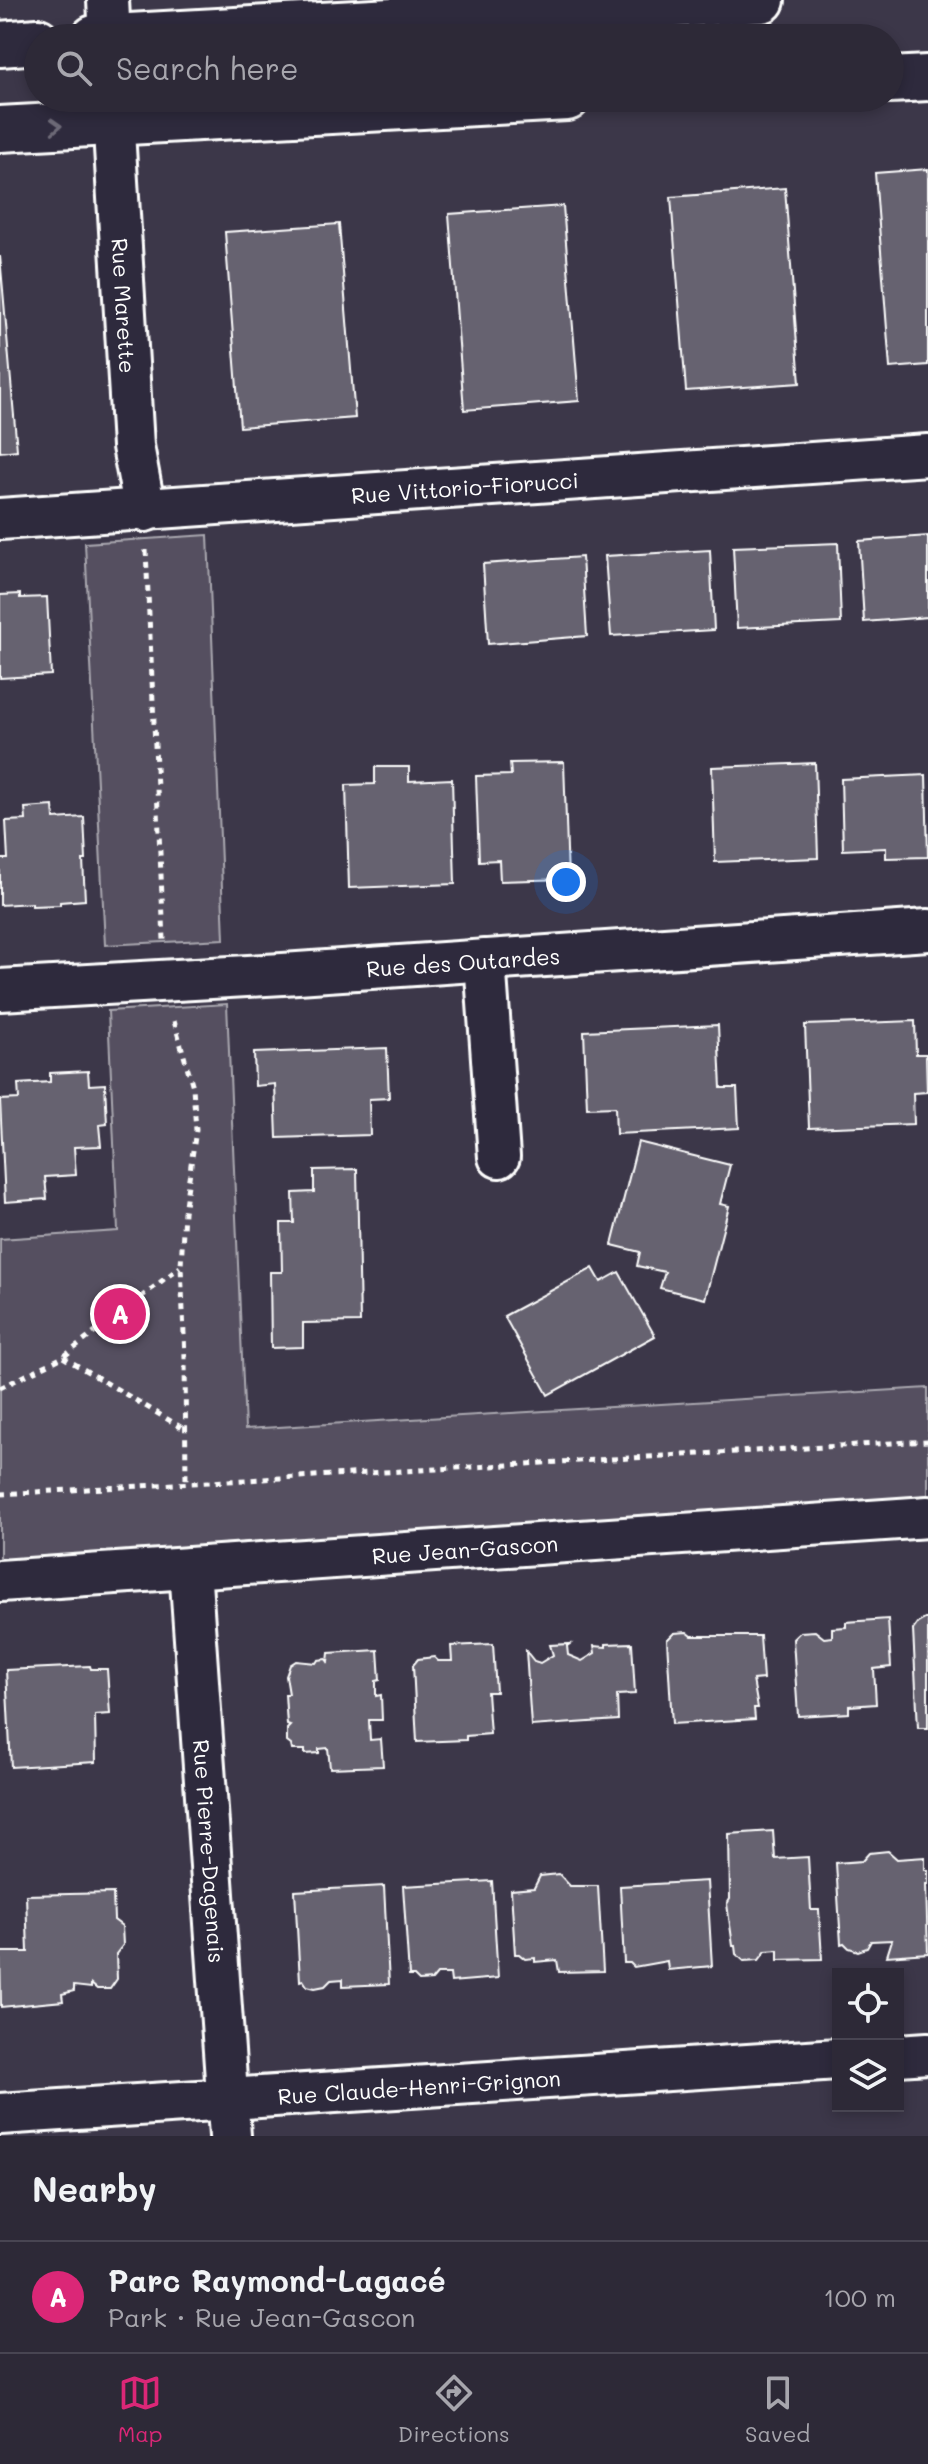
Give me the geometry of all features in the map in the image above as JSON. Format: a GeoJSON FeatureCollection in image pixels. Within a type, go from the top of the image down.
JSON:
{"type":"FeatureCollection","features":[{"type":"Feature","properties":{"kind":"main road"},"geometry":{"type":"LineString","coordinates":[[308,24],[591,4],[762,0]]}},
{"type":"Feature","properties":{"kind":"main road"},"geometry":{"type":"LineString","coordinates":[[0,44],[24,42]]}},
{"type":"Feature","properties":{"kind":"main road"},"geometry":{"type":"LineString","coordinates":[[904,79],[928,78]]}},
{"type":"Feature","properties":{"kind":"main road"},"geometry":{"type":"LineString","coordinates":[[0,129],[106,112]]}},
{"type":"Feature","properties":{"kind":"street"},"geometry":{"type":"LineString","coordinates":[[108,0],[109,24]]}},
{"type":"Feature","properties":{"kind":"street","name":"Rue Marette"},"geometry":{"type":"LineString","coordinates":[[112,112],[133,446],[145,511]]}},
{"type":"Feature","properties":{"kind":"street","name":"Rue Vittorio-Fiorucci"},"geometry":{"type":"LineString","coordinates":[[0,519],[928,455]]}},
{"type":"Feature","properties":{"kind":"street","name":"Rue des Outardes"},"geometry":{"type":"LineString","coordinates":[[0,990],[928,930]]}},
{"type":"Feature","properties":{"kind":"street"},"geometry":{"type":"LineString","coordinates":[[485,960],[499,1157]]}},
{"type":"Feature","properties":{"kind":"street","name":"Rue Jean-Gascon"},"geometry":{"type":"LineString","coordinates":[[0,1581],[928,1517]]}},
{"type":"Feature","properties":{"kind":"street","name":"Rue Pierre-Dagenais"},"geometry":{"type":"LineString","coordinates":[[190,1568],[228,2118]]}},
{"type":"Feature","properties":{"kind":"street"},"geometry":{"type":"LineString","coordinates":[[904,2055],[928,2053]]}},
{"type":"Feature","properties":{"kind":"street","name":"Rue Claude-Henri-Grignon"},"geometry":{"type":"LineString","coordinates":[[0,2114],[228,2118],[832,2060]]}},
{"type":"Feature","properties":{"kind":"path"},"geometry":{"type":"LineString","coordinates":[[0,1388],[63,1357],[181,1266]]}},
{"type":"Feature","properties":{"kind":"path"},"geometry":{"type":"LineString","coordinates":[[63,1357],[184,1429]]}},
{"type":"Feature","properties":{"kind":"path"},"geometry":{"type":"LineString","coordinates":[[0,1494],[928,1441]]}},
{"type":"Feature","properties":{"kind":"shaded area"},"geometry":{"type":"Polygon","coordinates":[[[208,535],[224,939],[105,945],[85,543],[208,535]]]}},
{"type":"Feature","properties":{"kind":"shaded area"},"geometry":{"type":"Polygon","coordinates":[[[227,1004],[245,1429],[928,1388],[928,1517],[0,1581],[0,1239],[118,1231],[108,1011],[227,1004]]]}},
{"type":"Feature","properties":{"kind":"building"},"geometry":{"type":"Polygon","coordinates":[[[928,169],[928,365],[890,368],[875,173],[928,169]]]}},
{"type":"Feature","properties":{"kind":"building"},"geometry":{"type":"Polygon","coordinates":[[[785,188],[800,383],[686,391],[671,197],[785,188]]]}},
{"type":"Feature","properties":{"kind":"building"},"geometry":{"type":"Polygon","coordinates":[[[563,206],[579,401],[464,410],[449,214],[563,206]]]}},
{"type":"Feature","properties":{"kind":"building"},"geometry":{"type":"Polygon","coordinates":[[[339,224],[355,418],[240,427],[225,232],[339,224]]]}},
{"type":"Feature","properties":{"kind":"building"},"geometry":{"type":"Polygon","coordinates":[[[0,256],[17,450],[0,452],[0,256]]]}},
{"type":"Feature","properties":{"kind":"building"},"geometry":{"type":"Polygon","coordinates":[[[928,536],[928,617],[864,622],[859,541],[928,536]]]}},
{"type":"Feature","properties":{"kind":"building"},"geometry":{"type":"Polygon","coordinates":[[[838,543],[841,623],[737,628],[733,547],[838,543]]]}},
{"type":"Feature","properties":{"kind":"building"},"geometry":{"type":"Polygon","coordinates":[[[710,550],[714,630],[611,636],[605,556],[710,550]]]}},
{"type":"Feature","properties":{"kind":"building"},"geometry":{"type":"Polygon","coordinates":[[[582,557],[587,636],[488,644],[483,564],[582,557]]]}},
{"type":"Feature","properties":{"kind":"building"},"geometry":{"type":"Polygon","coordinates":[[[20,594],[20,598],[47,597],[51,675],[0,678],[0,595],[20,594]]]}},
{"type":"Feature","properties":{"kind":"building"},"geometry":{"type":"Polygon","coordinates":[[[564,762],[568,879],[500,881],[499,860],[479,861],[476,776],[511,775],[510,763],[564,762]]]}},
{"type":"Feature","properties":{"kind":"building"},"geometry":{"type":"Polygon","coordinates":[[[815,763],[818,858],[715,862],[712,767],[815,763]]]}},
{"type":"Feature","properties":{"kind":"building"},"geometry":{"type":"Polygon","coordinates":[[[375,767],[409,767],[409,781],[452,779],[455,884],[349,888],[346,785],[375,784],[375,767]]]}},
{"type":"Feature","properties":{"kind":"building"},"geometry":{"type":"Polygon","coordinates":[[[926,775],[928,857],[886,858],[886,848],[843,850],[841,779],[926,775]]]}},
{"type":"Feature","properties":{"kind":"building"},"geometry":{"type":"Polygon","coordinates":[[[53,806],[54,819],[84,817],[85,900],[60,902],[60,905],[0,905],[0,859],[8,859],[6,821],[26,820],[25,808],[53,806]]]}},
{"type":"Feature","properties":{"kind":"building"},"geometry":{"type":"Polygon","coordinates":[[[915,1021],[916,1054],[926,1054],[927,1092],[913,1093],[914,1124],[809,1128],[805,1025],[915,1021]]]}},
{"type":"Feature","properties":{"kind":"building"},"geometry":{"type":"Polygon","coordinates":[[[718,1025],[721,1088],[737,1088],[739,1128],[616,1134],[615,1107],[587,1108],[584,1031],[718,1025]]]}},
{"type":"Feature","properties":{"kind":"building"},"geometry":{"type":"Polygon","coordinates":[[[387,1048],[389,1098],[369,1099],[370,1135],[277,1138],[275,1084],[255,1086],[254,1053],[387,1048]]]}},
{"type":"Feature","properties":{"kind":"building"},"geometry":{"type":"Polygon","coordinates":[[[88,1071],[89,1085],[105,1084],[107,1124],[99,1125],[101,1146],[74,1147],[76,1175],[45,1177],[47,1199],[5,1202],[0,1100],[19,1099],[18,1084],[50,1082],[50,1073],[88,1071]]]}},
{"type":"Feature","properties":{"kind":"building"},"geometry":{"type":"Polygon","coordinates":[[[638,1142],[730,1165],[720,1204],[729,1206],[705,1299],[660,1288],[665,1272],[637,1266],[640,1252],[612,1245],[638,1142]]]}},
{"type":"Feature","properties":{"kind":"building"},"geometry":{"type":"Polygon","coordinates":[[[357,1169],[360,1322],[303,1323],[303,1347],[271,1348],[270,1272],[282,1272],[281,1223],[294,1223],[293,1193],[314,1192],[314,1170],[357,1169]]]}},
{"type":"Feature","properties":{"kind":"building"},"geometry":{"type":"Polygon","coordinates":[[[593,1268],[601,1282],[619,1272],[655,1336],[548,1395],[504,1316],[593,1268]]]}},
{"type":"Feature","properties":{"kind":"building"},"geometry":{"type":"Polygon","coordinates":[[[888,1619],[891,1667],[874,1669],[876,1704],[849,1706],[849,1713],[798,1716],[793,1639],[800,1632],[815,1631],[824,1638],[832,1637],[832,1628],[846,1627],[846,1622],[888,1619]]]}},
{"type":"Feature","properties":{"kind":"building"},"geometry":{"type":"Polygon","coordinates":[[[928,1619],[928,1728],[918,1728],[913,1630],[928,1619]]]}},
{"type":"Feature","properties":{"kind":"building"},"geometry":{"type":"Polygon","coordinates":[[[687,1632],[692,1636],[760,1636],[763,1679],[753,1680],[758,1708],[754,1708],[755,1719],[672,1724],[667,1640],[674,1633],[687,1632]]]}},
{"type":"Feature","properties":{"kind":"building"},"geometry":{"type":"Polygon","coordinates":[[[632,1643],[635,1694],[617,1695],[618,1720],[531,1726],[526,1651],[540,1663],[553,1655],[550,1645],[570,1644],[567,1646],[568,1655],[582,1661],[595,1653],[594,1646],[632,1643]]]}},
{"type":"Feature","properties":{"kind":"building"},"geometry":{"type":"Polygon","coordinates":[[[493,1644],[496,1692],[487,1692],[490,1734],[466,1736],[466,1740],[417,1742],[413,1665],[418,1659],[434,1657],[438,1661],[452,1661],[451,1646],[493,1644]]]}},
{"type":"Feature","properties":{"kind":"building"},"geometry":{"type":"Polygon","coordinates":[[[378,1650],[380,1680],[376,1681],[376,1696],[381,1695],[382,1720],[369,1720],[370,1740],[381,1739],[383,1766],[330,1768],[328,1748],[319,1749],[319,1753],[305,1754],[305,1750],[292,1750],[287,1742],[290,1726],[287,1725],[285,1694],[289,1694],[286,1676],[290,1665],[296,1661],[316,1663],[326,1659],[328,1662],[329,1653],[378,1650]]]}},
{"type":"Feature","properties":{"kind":"building"},"geometry":{"type":"Polygon","coordinates":[[[90,1666],[91,1669],[107,1669],[110,1714],[95,1715],[96,1762],[11,1767],[6,1670],[90,1666]]]}},
{"type":"Feature","properties":{"kind":"building"},"geometry":{"type":"Polygon","coordinates":[[[773,1831],[775,1859],[808,1857],[811,1910],[819,1910],[822,1959],[778,1960],[778,1950],[766,1951],[759,1960],[744,1961],[736,1954],[727,1904],[730,1899],[729,1834],[773,1831]]]}},
{"type":"Feature","properties":{"kind":"building"},"geometry":{"type":"Polygon","coordinates":[[[888,1851],[897,1859],[925,1857],[925,1870],[928,1870],[928,1953],[887,1956],[892,1940],[871,1941],[867,1948],[858,1951],[841,1944],[836,1863],[862,1861],[869,1853],[888,1851]]]}},
{"type":"Feature","properties":{"kind":"building"},"geometry":{"type":"Polygon","coordinates":[[[559,1874],[570,1886],[598,1886],[603,1971],[559,1972],[557,1960],[535,1962],[535,1958],[525,1959],[515,1954],[511,1890],[534,1888],[540,1876],[559,1874]]]}},
{"type":"Feature","properties":{"kind":"building"},"geometry":{"type":"Polygon","coordinates":[[[492,1881],[498,1978],[451,1982],[450,1974],[437,1974],[432,1980],[419,1981],[409,1976],[403,1886],[492,1881]]]}},
{"type":"Feature","properties":{"kind":"building"},"geometry":{"type":"Polygon","coordinates":[[[707,1881],[712,1966],[668,1970],[667,1961],[634,1967],[624,1963],[620,1886],[707,1881]]]}},
{"type":"Feature","properties":{"kind":"building"},"geometry":{"type":"Polygon","coordinates":[[[384,1886],[389,1984],[343,1986],[343,1979],[331,1980],[325,1986],[315,1988],[300,1981],[295,1891],[384,1886]]]}},
{"type":"Feature","properties":{"kind":"building"},"geometry":{"type":"Polygon","coordinates":[[[113,1893],[114,1920],[122,1926],[123,1945],[116,1954],[117,1979],[110,1989],[97,1989],[91,1984],[91,1988],[74,1986],[74,1991],[62,1994],[63,2001],[1,2007],[0,1952],[28,1952],[26,1895],[113,1893]]]}},
{"type":"Feature","properties":{"kind":"place","name":"Parc Raymond-Lagacé"},"geometry":{"type":"Point","coordinates":[120,1314]}}]}
